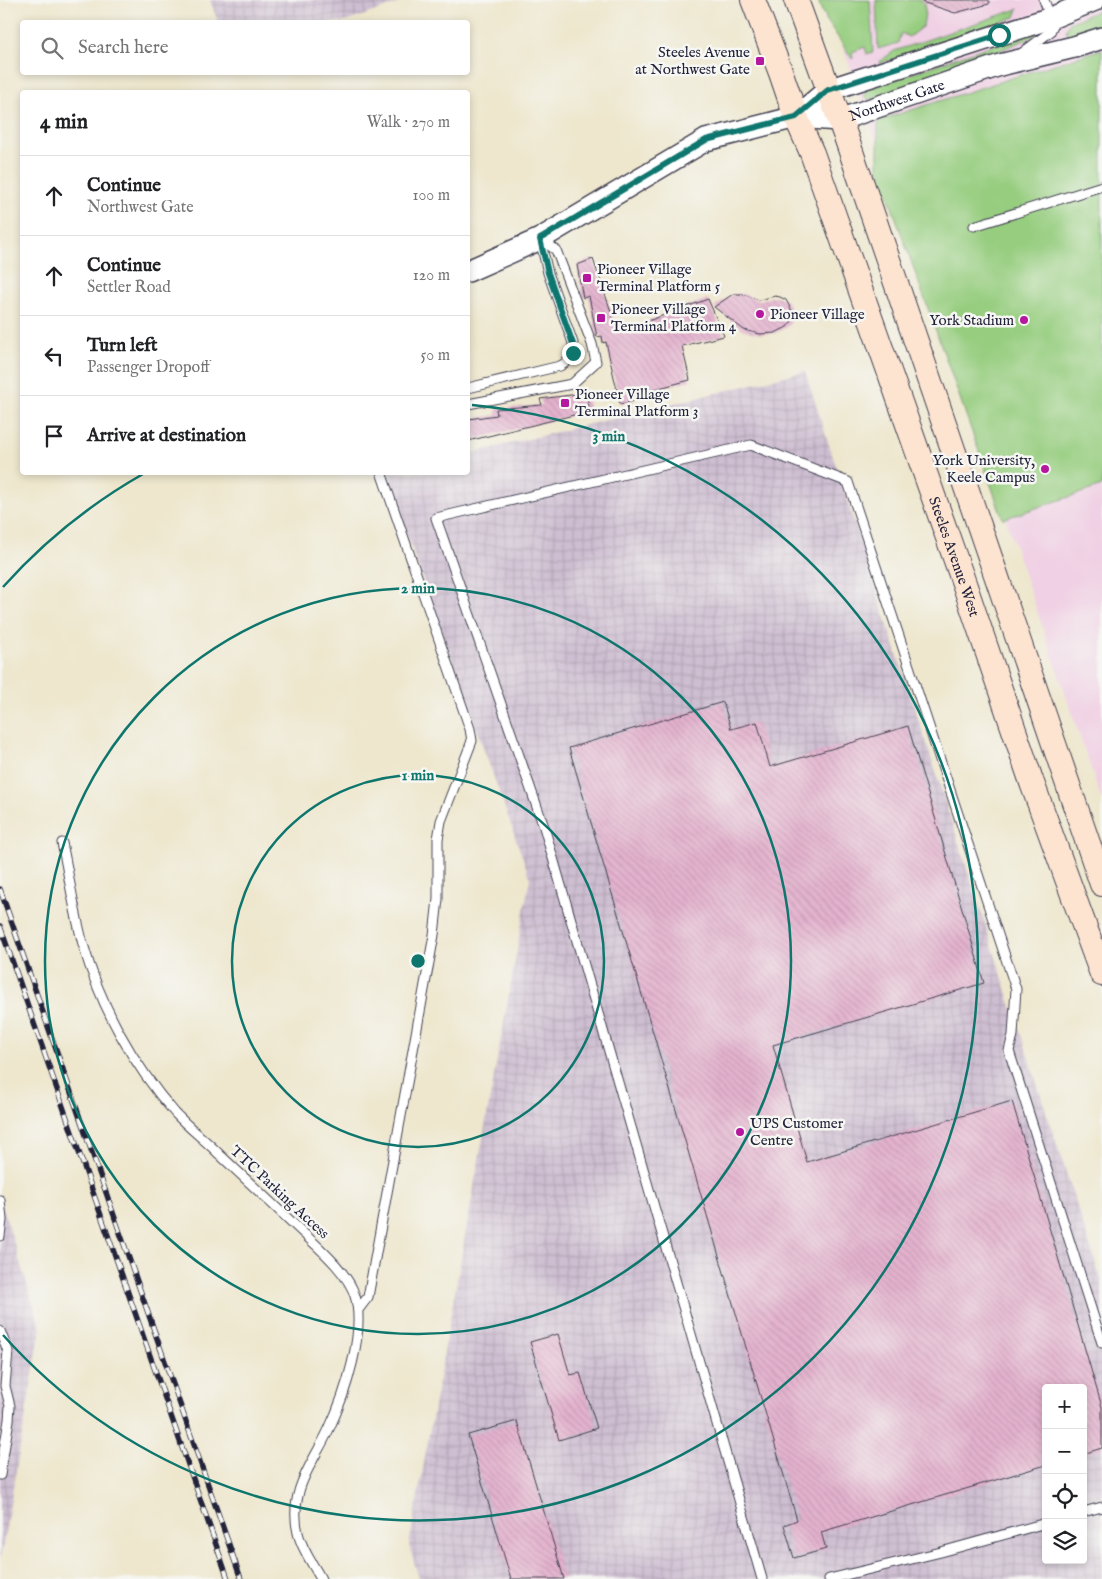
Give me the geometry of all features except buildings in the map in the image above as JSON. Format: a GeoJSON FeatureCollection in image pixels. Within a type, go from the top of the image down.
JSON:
{"type":"FeatureCollection","features":[{"type":"Feature","properties":{"kind":"main road","name":"Steeles Avenue West"},"geometry":{"type":"LineString","coordinates":[[753,0],[796,117],[812,153],[965,586],[1032,783],[1102,974]]}},
{"type":"Feature","properties":{"kind":"main road"},"geometry":{"type":"LineString","coordinates":[[796,0],[1102,884]]}},
{"type":"Feature","properties":{"kind":"street","name":"Northwest Gate"},"geometry":{"type":"LineString","coordinates":[[796,117],[828,90],[1048,9],[1095,0]]}},
{"type":"Feature","properties":{"kind":"street","name":"Northwest Gate"},"geometry":{"type":"LineString","coordinates":[[796,117],[839,120],[1000,65],[1074,48],[1102,38]]}},
{"type":"Feature","properties":{"kind":"street"},"geometry":{"type":"LineString","coordinates":[[470,270],[540,239],[706,140],[796,117]]}},
{"type":"Feature","properties":{"kind":"lane","name":"Northwest Gate"},"geometry":{"type":"LineString","coordinates":[[1000,65],[1030,48],[1050,32],[1053,25],[1048,9]]}},
{"type":"Feature","properties":{"kind":"lane"},"geometry":{"type":"LineString","coordinates":[[974,226],[1102,186]]}},
{"type":"Feature","properties":{"kind":"lane"},"geometry":{"type":"LineString","coordinates":[[470,388],[560,366],[569,361],[573,353],[573,344],[548,273],[540,239]]}},
{"type":"Feature","properties":{"kind":"lane"},"geometry":{"type":"LineString","coordinates":[[470,404],[572,384],[596,362],[592,344],[556,250],[540,239]]}},
{"type":"Feature","properties":{"kind":"lane"},"geometry":{"type":"LineString","coordinates":[[762,1579],[544,827],[436,518],[750,445],[848,482],[1016,989],[1009,1052],[1102,1343]]}},
{"type":"Feature","properties":{"kind":"lane"},"geometry":{"type":"LineString","coordinates":[[358,1310],[368,1297],[434,935],[438,899],[438,839],[441,821],[472,741],[470,729],[382,475]]}},
{"type":"Feature","properties":{"kind":"lane","name":"TTC Parking Access"},"geometry":{"type":"LineString","coordinates":[[62,843],[83,942],[93,975],[115,1025],[145,1073],[176,1113],[322,1250],[345,1277],[355,1294],[358,1310],[356,1343],[341,1401],[329,1431],[309,1465],[298,1492],[298,1531],[303,1548],[321,1579]]}},
{"type":"Feature","properties":{"kind":"lane"},"geometry":{"type":"LineString","coordinates":[[0,1200],[2,1220],[0,1236]]}},
{"type":"Feature","properties":{"kind":"lane"},"geometry":{"type":"LineString","coordinates":[[0,1331],[8,1351],[5,1386],[10,1406],[0,1475]]}},
{"type":"Feature","properties":{"kind":"lane"},"geometry":{"type":"LineString","coordinates":[[1087,1511],[1102,1507]]}},
{"type":"Feature","properties":{"kind":"lane"},"geometry":{"type":"LineString","coordinates":[[829,1579],[941,1552],[1042,1524]]}},
{"type":"Feature","properties":{"kind":"shaded area"},"geometry":{"type":"Polygon","coordinates":[[[210,0],[407,0],[351,20],[217,20],[210,0]]]}},
{"type":"Feature","properties":{"kind":"shaded area","name":"York University, Keele Campus"},"geometry":{"type":"Polygon","coordinates":[[[826,0],[1102,0],[1102,801],[875,137],[826,0]]]}},
{"type":"Feature","properties":{"kind":"shaded area"},"geometry":{"type":"Polygon","coordinates":[[[805,371],[1102,1283],[1102,1579],[419,1579],[409,1545],[530,878],[385,475],[470,475],[470,454],[805,371]]]}},
{"type":"Feature","properties":{"kind":"shaded area"},"geometry":{"type":"Polygon","coordinates":[[[0,1198],[41,1329],[0,1561],[0,1198]]]}},
{"type":"Feature","properties":{"kind":"green space"},"geometry":{"type":"Polygon","coordinates":[[[818,0],[870,0],[873,52],[867,54],[865,47],[852,52],[852,59],[826,19],[825,14],[823,14],[818,0]]]}},
{"type":"Feature","properties":{"kind":"green space"},"geometry":{"type":"Polygon","coordinates":[[[876,0],[925,0],[923,26],[909,37],[901,33],[898,43],[878,49],[876,0]]]}},
{"type":"Feature","properties":{"kind":"green space"},"geometry":{"type":"Polygon","coordinates":[[[1018,9],[1015,17],[879,64],[879,62],[894,51],[1018,9]]]}},
{"type":"Feature","properties":{"kind":"green space"},"geometry":{"type":"Polygon","coordinates":[[[1102,9],[1102,27],[1075,36],[1068,34],[1066,31],[1069,23],[1102,9]]]}},
{"type":"Feature","properties":{"kind":"green space"},"geometry":{"type":"Polygon","coordinates":[[[1038,29],[1041,30],[1039,34],[911,88],[868,100],[865,97],[867,89],[1038,29]]]}},
{"type":"Feature","properties":{"kind":"green space","name":"York Stadium"},"geometry":{"type":"Polygon","coordinates":[[[1102,49],[1102,486],[1003,519],[878,168],[878,122],[1102,49]]]}},
{"type":"Feature","properties":{"kind":"railway"},"geometry":{"type":"LineString","coordinates":[[0,889],[241,1579]]}},
{"type":"Feature","properties":{"kind":"railway"},"geometry":{"type":"LineString","coordinates":[[0,926],[228,1579]]}},
{"type":"Feature","properties":{"kind":"place","name":"Steeles Avenue at Northwest Gate"},"geometry":{"type":"Point","coordinates":[760,61]}},
{"type":"Feature","properties":{"kind":"place","name":"Pioneer Village Terminal Platform 5"},"geometry":{"type":"Point","coordinates":[587,278]}},
{"type":"Feature","properties":{"kind":"place","name":"Pioneer Village"},"geometry":{"type":"Point","coordinates":[760,314]}},
{"type":"Feature","properties":{"kind":"place","name":"Pioneer Village Terminal Platform 4"},"geometry":{"type":"Point","coordinates":[601,318]}},
{"type":"Feature","properties":{"kind":"place","name":"York Stadium"},"geometry":{"type":"Point","coordinates":[1024,320]}},
{"type":"Feature","properties":{"kind":"place","name":"Pioneer Village Terminal Platform 3"},"geometry":{"type":"Point","coordinates":[565,403]}},
{"type":"Feature","properties":{"kind":"place","name":"York University, Keele Campus"},"geometry":{"type":"Point","coordinates":[1045,469]}},
{"type":"Feature","properties":{"kind":"place","name":"UPS Customer Centre"},"geometry":{"type":"Point","coordinates":[740,1132]}},
{"type":"Feature","properties":{"kind":"route"},"geometry":{"type":"LineString","coordinates":[[573,353],[573,344],[548,273],[540,239],[706,140],[796,117],[828,90],[999,35]]}}]}
